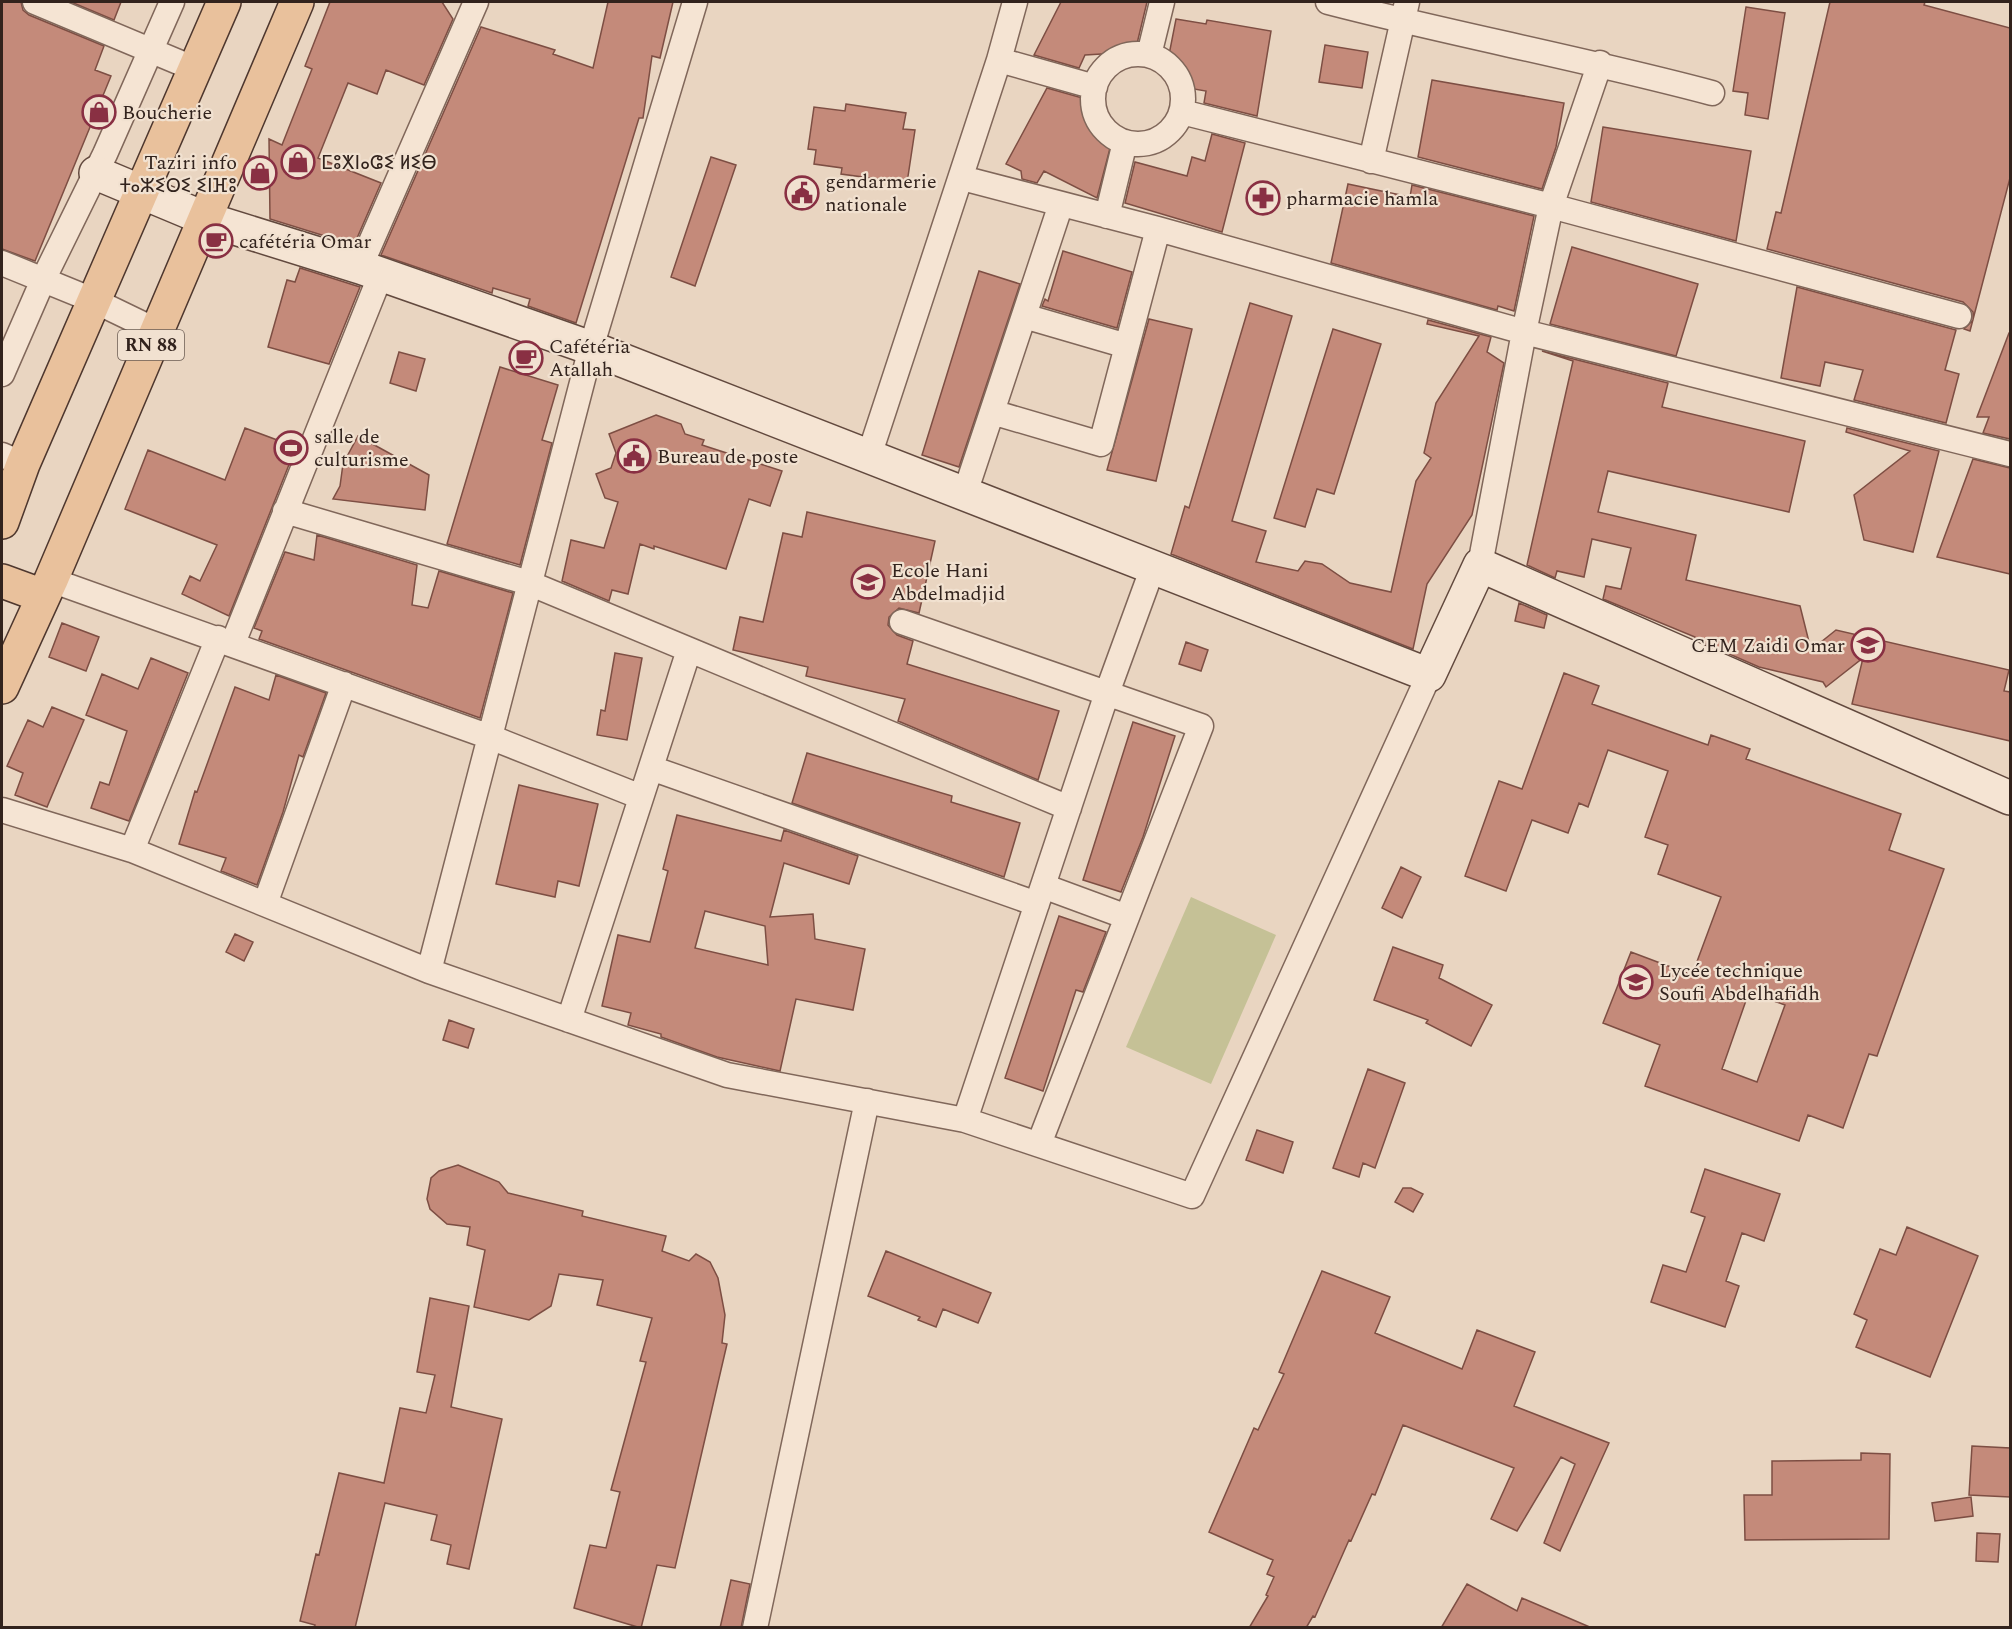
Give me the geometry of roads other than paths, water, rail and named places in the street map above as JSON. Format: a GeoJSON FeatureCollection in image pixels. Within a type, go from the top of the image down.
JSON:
{"type":"FeatureCollection","features":[{"type":"Feature","properties":{"kind":"main road"},"geometry":{"type":"LineString","coordinates":[[2,522],[12,459],[95,301],[224,2]]}},
{"type":"Feature","properties":{"kind":"main road","name":"RN 88"},"geometry":{"type":"LineString","coordinates":[[2,687],[206,219],[297,2]]}},
{"type":"Feature","properties":{"kind":"main road"},"geometry":{"type":"LineString","coordinates":[[2,581],[47,588]]}},
{"type":"Feature","properties":{"kind":"street"},"geometry":{"type":"LineString","coordinates":[[35,2],[195,69]]}},
{"type":"Feature","properties":{"kind":"street"},"geometry":{"type":"LineString","coordinates":[[2,374],[43,280],[96,173],[172,2]]}},
{"type":"Feature","properties":{"kind":"street"},"geometry":{"type":"LineString","coordinates":[[132,850],[285,512],[371,271],[476,2]]}},
{"type":"Feature","properties":{"kind":"street"},"geometry":{"type":"LineString","coordinates":[[429,971],[591,348],[694,2]]}},
{"type":"Feature","properties":{"kind":"street"},"geometry":{"type":"LineString","coordinates":[[869,456],[962,177],[1015,2]]}},
{"type":"Feature","properties":{"kind":"street"},"geometry":{"type":"LineString","coordinates":[[1149,55],[1162,2]]}},
{"type":"Feature","properties":{"kind":"street"},"geometry":{"type":"LineString","coordinates":[[1328,2],[1405,11],[1712,93]]}},
{"type":"Feature","properties":{"kind":"street"},"geometry":{"type":"LineString","coordinates":[[1371,161],[1405,11]]}},
{"type":"Feature","properties":{"kind":"street"},"geometry":{"type":"LineString","coordinates":[[1130,54],[1149,55],[1168,63],[1176,74],[1182,86],[1182,112],[1170,132],[1160,139],[1149,143],[1125,142],[1104,129],[1096,117],[1093,103],[1098,76],[1118,58],[1130,54]]}},
{"type":"Feature","properties":{"kind":"street"},"geometry":{"type":"LineString","coordinates":[[999,60],[1095,87]]}},
{"type":"Feature","properties":{"kind":"street"},"geometry":{"type":"LineString","coordinates":[[2,810],[132,850],[429,971],[727,1075],[965,1120],[1192,1196],[1480,565],[1524,332],[1551,206],[1600,63]]}},
{"type":"Feature","properties":{"kind":"street"},"geometry":{"type":"LineString","coordinates":[[1182,112],[1551,206],[1959,316]]}},
{"type":"Feature","properties":{"kind":"street"},"geometry":{"type":"LineString","coordinates":[[1107,216],[1125,142]]}},
{"type":"Feature","properties":{"kind":"street"},"geometry":{"type":"LineString","coordinates":[[96,173],[206,219],[371,271],[591,348],[1429,675]]}},
{"type":"Feature","properties":{"kind":"street"},"geometry":{"type":"LineString","coordinates":[[962,177],[1158,229],[1524,332],[2010,454]]}},
{"type":"Feature","properties":{"kind":"street"},"geometry":{"type":"LineString","coordinates":[[965,494],[1061,204]]}},
{"type":"Feature","properties":{"kind":"street"},"geometry":{"type":"LineString","coordinates":[[992,412],[1101,444],[1158,229]]}},
{"type":"Feature","properties":{"kind":"street"},"geometry":{"type":"LineString","coordinates":[[2,263],[95,301],[157,332]]}},
{"type":"Feature","properties":{"kind":"street"},"geometry":{"type":"LineString","coordinates":[[1024,316],[1127,346]]}},
{"type":"Feature","properties":{"kind":"street"},"geometry":{"type":"LineString","coordinates":[[285,512],[529,583],[1069,808]]}},
{"type":"Feature","properties":{"kind":"street"},"geometry":{"type":"LineString","coordinates":[[1480,565],[2010,798]]}},
{"type":"Feature","properties":{"kind":"street"},"geometry":{"type":"LineString","coordinates":[[965,1120],[1107,693],[1153,567]]}},
{"type":"Feature","properties":{"kind":"street"},"geometry":{"type":"LineString","coordinates":[[47,588],[225,641],[489,737],[641,797]]}},
{"type":"Feature","properties":{"kind":"street"},"geometry":{"type":"LineString","coordinates":[[902,622],[1201,726],[1039,1144]]}},
{"type":"Feature","properties":{"kind":"street"},"geometry":{"type":"LineString","coordinates":[[569,1020],[689,650]]}},
{"type":"Feature","properties":{"kind":"street"},"geometry":{"type":"LineString","coordinates":[[265,904],[344,684]]}},
{"type":"Feature","properties":{"kind":"street"},"geometry":{"type":"LineString","coordinates":[[651,768],[1040,895],[1127,917]]}},
{"type":"Feature","properties":{"kind":"street"},"geometry":{"type":"LineString","coordinates":[[755,1628],[867,1101]]}},
{"type":"Feature","properties":{"kind":"place","name":"Boucherie"},"geometry":{"type":"Point","coordinates":[99,112]}},
{"type":"Feature","properties":{"kind":"place","name":"ⵎⵓⵅⵏⴰⵛⵉ ⵍⵉⴱ"},"geometry":{"type":"Point","coordinates":[298,162]}},
{"type":"Feature","properties":{"kind":"place","name":"Taziri info ⵜⴰⵣⵉⵔⵉ ⵉⵏⴼⵓ"},"geometry":{"type":"Point","coordinates":[260,173]}},
{"type":"Feature","properties":{"kind":"place","name":"gendarmerie nationale"},"geometry":{"type":"Point","coordinates":[802,193]}},
{"type":"Feature","properties":{"kind":"place","name":"pharmacie hamla"},"geometry":{"type":"Point","coordinates":[1263,198]}},
{"type":"Feature","properties":{"kind":"place","name":"cafétéria Omar"},"geometry":{"type":"Point","coordinates":[216,241]}},
{"type":"Feature","properties":{"kind":"place","name":"Cafétéria Atallah"},"geometry":{"type":"Point","coordinates":[526,358]}},
{"type":"Feature","properties":{"kind":"place","name":"salle de culturisme"},"geometry":{"type":"Point","coordinates":[291,448]}},
{"type":"Feature","properties":{"kind":"place","name":"Bureau de poste"},"geometry":{"type":"Point","coordinates":[634,456]}},
{"type":"Feature","properties":{"kind":"place","name":"Ecole Hani Abdelmadjid"},"geometry":{"type":"Point","coordinates":[868,582]}},
{"type":"Feature","properties":{"kind":"place","name":"CEM Zaidi Omar"},"geometry":{"type":"Point","coordinates":[1868,645]}},
{"type":"Feature","properties":{"kind":"place","name":"Lycée technique Soufi Abdelhafidh"},"geometry":{"type":"Point","coordinates":[1636,982]}}]}
